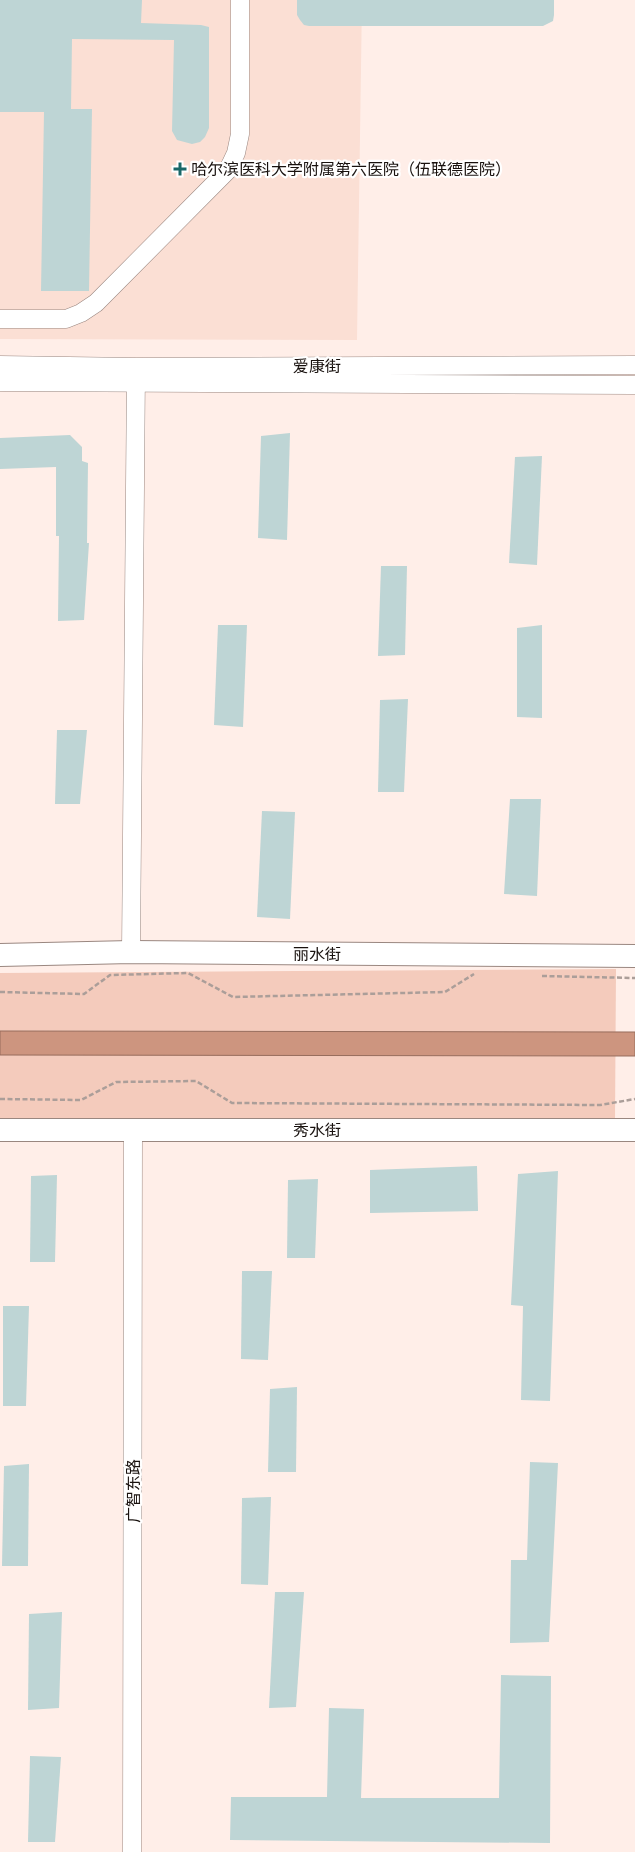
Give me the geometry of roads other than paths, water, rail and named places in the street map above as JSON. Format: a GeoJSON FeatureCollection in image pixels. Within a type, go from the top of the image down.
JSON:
{"type":"FeatureCollection","features":[{"type":"Feature","properties":{"kind":"main road","name":"丽水街"},"geometry":{"type":"LineString","coordinates":[[0,955],[131,952],[635,956]]}},
{"type":"Feature","properties":{"kind":"main road","name":"秀水街"},"geometry":{"type":"LineString","coordinates":[[0,1130],[635,1130]]}},
{"type":"Feature","properties":{"kind":"street"},"geometry":{"type":"LineString","coordinates":[[0,320],[66,319],[81,313],[96,303],[228,170],[236,153],[240,134],[240,0]]}},
{"type":"Feature","properties":{"kind":"street","name":"爱康街"},"geometry":{"type":"LineString","coordinates":[[0,365],[136,374],[635,385]]}},
{"type":"Feature","properties":{"kind":"street","name":"爱康街"},"geometry":{"type":"LineString","coordinates":[[0,382],[136,374],[635,366]]}},
{"type":"Feature","properties":{"kind":"street"},"geometry":{"type":"LineString","coordinates":[[131,952],[136,374]]}},
{"type":"Feature","properties":{"kind":"street","name":"广智东路"},"geometry":{"type":"LineString","coordinates":[[132,1852],[134,1131]]}},
{"type":"Feature","properties":{"kind":"place","name":"哈尔滨医科大学附属第六医院（伍联德医院）"},"geometry":{"type":"Point","coordinates":[180,169]}}]}
